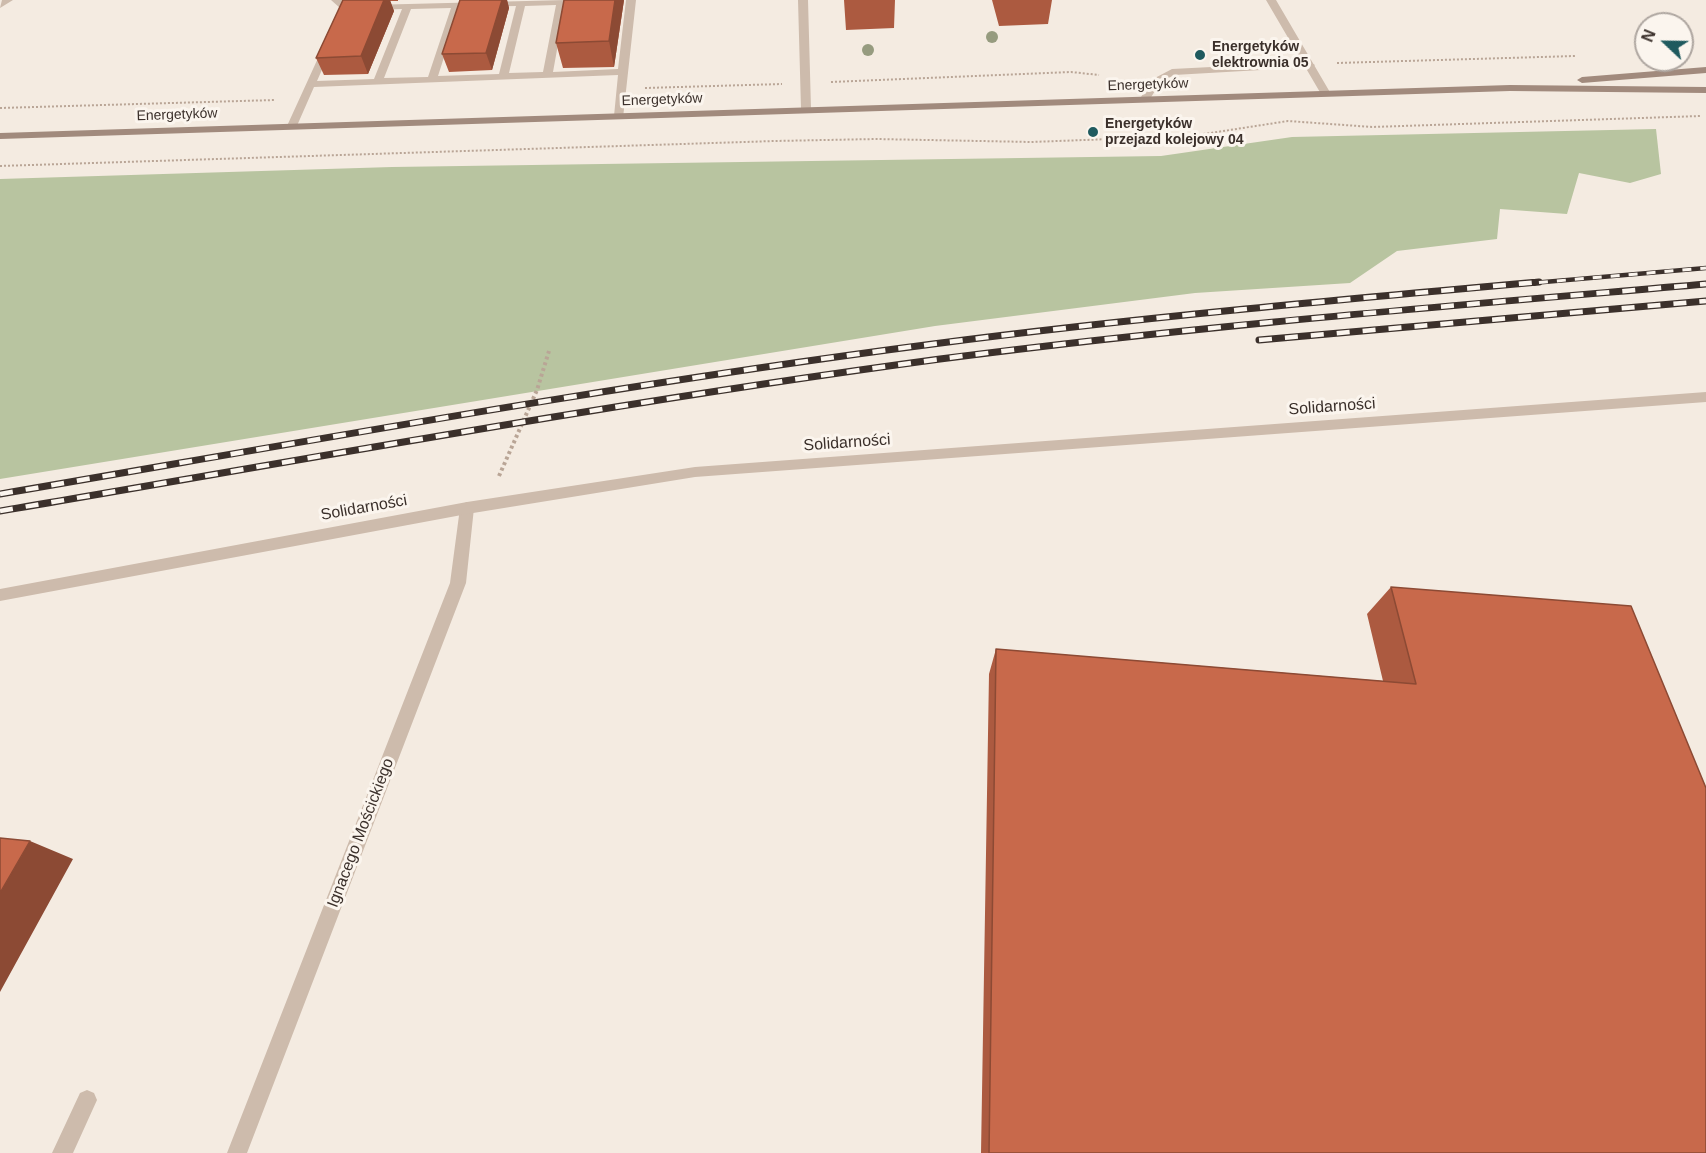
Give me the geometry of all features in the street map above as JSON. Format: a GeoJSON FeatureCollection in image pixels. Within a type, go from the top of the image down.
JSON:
{"type":"FeatureCollection","features":[{"type":"Feature","properties":{"kind":"main road","name":"Energetyków"},"geometry":{"type":"LineString","coordinates":[[1510,88],[1706,70]]}},
{"type":"Feature","properties":{"kind":"main road","name":"Energetyków"},"geometry":{"type":"LineString","coordinates":[[0,136],[1510,88],[1706,90]]}},
{"type":"Feature","properties":{"kind":"street"},"geometry":{"type":"LineString","coordinates":[[0,5],[8,0]]}},
{"type":"Feature","properties":{"kind":"street"},"geometry":{"type":"LineString","coordinates":[[292,126],[335,31],[351,7],[336,0]]}},
{"type":"Feature","properties":{"kind":"street"},"geometry":{"type":"LineString","coordinates":[[619,116],[631,0]]}},
{"type":"Feature","properties":{"kind":"street"},"geometry":{"type":"LineString","coordinates":[[803,0],[806,109]]}},
{"type":"Feature","properties":{"kind":"street"},"geometry":{"type":"LineString","coordinates":[[1271,0],[1326,94]]}},
{"type":"Feature","properties":{"kind":"street"},"geometry":{"type":"LineString","coordinates":[[366,7],[561,1],[547,75]]}},
{"type":"Feature","properties":{"kind":"street"},"geometry":{"type":"LineString","coordinates":[[503,77],[521,3]]}},
{"type":"Feature","properties":{"kind":"street"},"geometry":{"type":"LineString","coordinates":[[432,80],[456,5]]}},
{"type":"Feature","properties":{"kind":"street"},"geometry":{"type":"LineString","coordinates":[[378,81],[408,6]]}},
{"type":"Feature","properties":{"kind":"street"},"geometry":{"type":"LineString","coordinates":[[1144,100],[1156,81],[1172,72],[1310,65]]}},
{"type":"Feature","properties":{"kind":"street"},"geometry":{"type":"LineString","coordinates":[[311,84],[623,72]]}},
{"type":"Feature","properties":{"kind":"street","name":"Solidarności"},"geometry":{"type":"LineString","coordinates":[[0,595],[467,508],[695,472],[1706,397]]}},
{"type":"Feature","properties":{"kind":"street","name":"Ignacego Mościckiego"},"geometry":{"type":"LineString","coordinates":[[237,1153],[458,583],[467,508]]}},
{"type":"Feature","properties":{"kind":"street"},"geometry":{"type":"LineString","coordinates":[[62,1153],[87,1100]]}},
{"type":"Feature","properties":{"kind":"path"},"geometry":{"type":"LineString","coordinates":[[1310,65],[1577,56]]}},
{"type":"Feature","properties":{"kind":"path"},"geometry":{"type":"LineString","coordinates":[[621,89],[1071,72],[1106,76]]}},
{"type":"Feature","properties":{"kind":"path"},"geometry":{"type":"LineString","coordinates":[[0,108],[305,99]]}},
{"type":"Feature","properties":{"kind":"path"},"geometry":{"type":"LineString","coordinates":[[0,166],[775,141],[876,139],[1031,142],[1158,139],[1288,121],[1372,127],[1706,116]]}},
{"type":"Feature","properties":{"kind":"path"},"geometry":{"type":"LineString","coordinates":[[496,482],[537,390],[549,351]]}},
{"type":"Feature","properties":{"kind":"green space"},"geometry":{"type":"Polygon","coordinates":[[[1656,129],[1661,174],[1630,183],[1579,173],[1567,214],[1500,209],[1497,239],[1397,251],[1350,283],[1195,293],[935,326],[0,479],[0,179],[392,167],[1161,156],[1292,137],[1656,129]]]}},
{"type":"Feature","properties":{"kind":"building"},"geometry":{"type":"Polygon","coordinates":[[[343,0],[384,0],[361,56],[316,58],[343,0]]]}},
{"type":"Feature","properties":{"kind":"building"},"geometry":{"type":"Polygon","coordinates":[[[460,0],[502,0],[486,53],[442,54],[460,0]]]}},
{"type":"Feature","properties":{"kind":"building"},"geometry":{"type":"Polygon","coordinates":[[[564,0],[615,0],[609,41],[556,43],[564,0]]]}},
{"type":"Feature","properties":{"kind":"building"},"geometry":{"type":"Polygon","coordinates":[[[1391,587],[1631,606],[1706,788],[1706,1153],[989,1153],[996,649],[1416,684],[1391,587]]]}},
{"type":"Feature","properties":{"kind":"building"},"geometry":{"type":"Polygon","coordinates":[[[0,838],[30,841],[0,893],[0,838]]]}},
{"type":"Feature","properties":{"kind":"railway"},"geometry":{"type":"LineString","coordinates":[[1521,284],[1706,268]]}},
{"type":"Feature","properties":{"kind":"railway"},"geometry":{"type":"LineString","coordinates":[[0,494],[466,414],[816,360],[1160,318],[1539,282]]}},
{"type":"Feature","properties":{"kind":"railway"},"geometry":{"type":"LineString","coordinates":[[0,511],[704,393],[940,359],[1226,327],[1706,284]]}},
{"type":"Feature","properties":{"kind":"railway"},"geometry":{"type":"LineString","coordinates":[[1259,340],[1706,301]]}},
{"type":"Feature","properties":{"kind":"place","name":"Energetyków elektrownia 05"},"geometry":{"type":"Point","coordinates":[1200,55]}},
{"type":"Feature","properties":{"kind":"place","name":"Energetyków przejazd kolejowy 04"},"geometry":{"type":"Point","coordinates":[1093,132]}}]}
